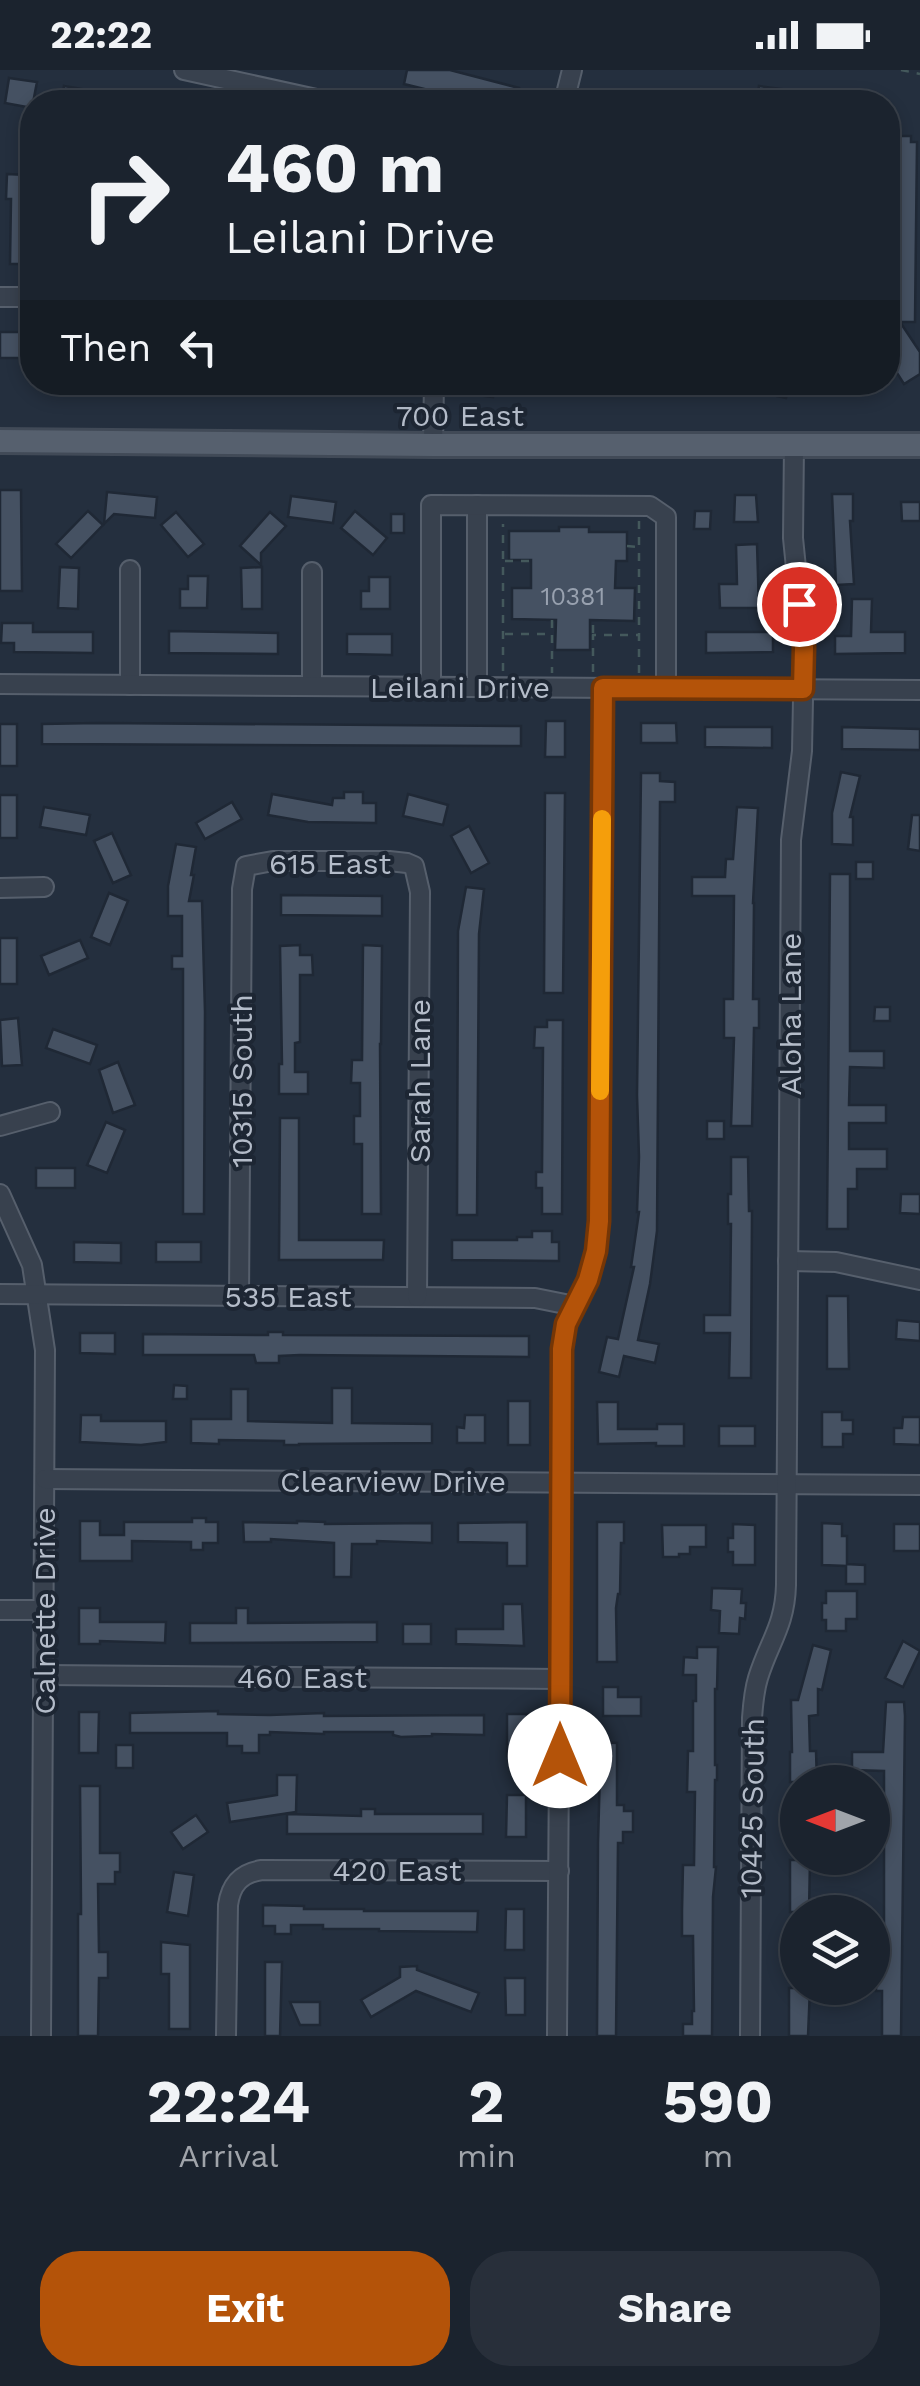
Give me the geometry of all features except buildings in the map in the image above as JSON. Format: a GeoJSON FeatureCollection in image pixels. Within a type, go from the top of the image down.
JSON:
{"type":"FeatureCollection","features":[{"type":"Feature","properties":{"kind":"main road","name":"700 East"},"geometry":{"type":"LineString","coordinates":[[0,441],[920,445]]}},
{"type":"Feature","properties":{"kind":"street"},"geometry":{"type":"LineString","coordinates":[[184,70],[275,90]]}},
{"type":"Feature","properties":{"kind":"street"},"geometry":{"type":"LineString","coordinates":[[433,445],[434,395]]}},
{"type":"Feature","properties":{"kind":"street","name":"Aloha Lane"},"geometry":{"type":"LineString","coordinates":[[786,1585],[791,840],[802,751],[804,647],[792,538],[794,445]]}},
{"type":"Feature","properties":{"kind":"street"},"geometry":{"type":"LineString","coordinates":[[431,687],[432,505],[477,505],[650,506],[666,517],[666,688]]}},
{"type":"Feature","properties":{"kind":"street"},"geometry":{"type":"LineString","coordinates":[[477,505],[477,687]]}},
{"type":"Feature","properties":{"kind":"street"},"geometry":{"type":"LineString","coordinates":[[130,570],[130,685]]}},
{"type":"Feature","properties":{"kind":"street"},"geometry":{"type":"LineString","coordinates":[[312,572],[312,686]]}},
{"type":"Feature","properties":{"kind":"street"},"geometry":{"type":"LineString","coordinates":[[558,2036],[562,1349],[566,1324],[588,1280],[599,1221],[598,681]]}},
{"type":"Feature","properties":{"kind":"street","name":"Leilani Drive"},"geometry":{"type":"LineString","coordinates":[[0,684],[477,687],[598,681],[666,688],[920,690]]}},
{"type":"Feature","properties":{"kind":"street","name":"615 East"},"geometry":{"type":"LineString","coordinates":[[246,866],[273,861],[398,861],[414,866]]}},
{"type":"Feature","properties":{"kind":"street","name":"10315 South"},"geometry":{"type":"LineString","coordinates":[[239,1296],[242,889],[246,866]]}},
{"type":"Feature","properties":{"kind":"street","name":"Sarah Lane"},"geometry":{"type":"LineString","coordinates":[[414,866],[420,892],[417,1297]]}},
{"type":"Feature","properties":{"kind":"street"},"geometry":{"type":"LineString","coordinates":[[0,888],[44,888]]}},
{"type":"Feature","properties":{"kind":"street"},"geometry":{"type":"LineString","coordinates":[[0,1126],[50,1112]]}},
{"type":"Feature","properties":{"kind":"street","name":"Calnette Drive"},"geometry":{"type":"LineString","coordinates":[[0,1194],[32,1265],[45,1350],[41,2036]]}},
{"type":"Feature","properties":{"kind":"street"},"geometry":{"type":"LineString","coordinates":[[788,1261],[836,1262],[920,1280]]}},
{"type":"Feature","properties":{"kind":"street","name":"535 East"},"geometry":{"type":"LineString","coordinates":[[0,1294],[535,1298],[575,1306]]}},
{"type":"Feature","properties":{"kind":"street","name":"Clearview Drive"},"geometry":{"type":"LineString","coordinates":[[45,1478],[920,1485]]}},
{"type":"Feature","properties":{"kind":"street","name":"10425 South"},"geometry":{"type":"LineString","coordinates":[[750,2036],[752,1718],[759,1674],[781,1624],[786,1585]]}},
{"type":"Feature","properties":{"kind":"street"},"geometry":{"type":"LineString","coordinates":[[0,1610],[44,1610]]}},
{"type":"Feature","properties":{"kind":"street","name":"460 East"},"geometry":{"type":"LineString","coordinates":[[44,1675],[560,1679]]}},
{"type":"Feature","properties":{"kind":"street","name":"420 East"},"geometry":{"type":"LineString","coordinates":[[226,2036],[228,1905],[238,1879],[254,1871],[558,1871]]}},
{"type":"Feature","properties":{"kind":"path"},"geometry":{"type":"LineString","coordinates":[[901,70],[920,74]]}},
{"type":"Feature","properties":{"kind":"path"},"geometry":{"type":"LineString","coordinates":[[503,516],[503,673]]}},
{"type":"Feature","properties":{"kind":"path"},"geometry":{"type":"LineString","coordinates":[[639,517],[639,674]]}},
{"type":"Feature","properties":{"kind":"path"},"geometry":{"type":"LineString","coordinates":[[626,546],[639,547]]}},
{"type":"Feature","properties":{"kind":"path"},"geometry":{"type":"LineString","coordinates":[[503,561],[531,561]]}},
{"type":"Feature","properties":{"kind":"path"},"geometry":{"type":"LineString","coordinates":[[503,605],[512,605]]}},
{"type":"Feature","properties":{"kind":"path"},"geometry":{"type":"LineString","coordinates":[[552,620],[552,673]]}},
{"type":"Feature","properties":{"kind":"path"},"geometry":{"type":"LineString","coordinates":[[593,620],[598,681]]}},
{"type":"Feature","properties":{"kind":"path"},"geometry":{"type":"LineString","coordinates":[[503,634],[552,634]]}},
{"type":"Feature","properties":{"kind":"path"},"geometry":{"type":"LineString","coordinates":[[593,634],[639,634]]}},
{"type":"Feature","properties":{"kind":"slow traffic"},"geometry":{"type":"LineString","coordinates":[[600,1091],[602,819]]}},
{"type":"Feature","properties":{"kind":"route"},"geometry":{"type":"LineString","coordinates":[[560,1756],[562,1349],[566,1324],[588,1280],[599,1221],[603,688],[803,689],[799,604]]}}]}
